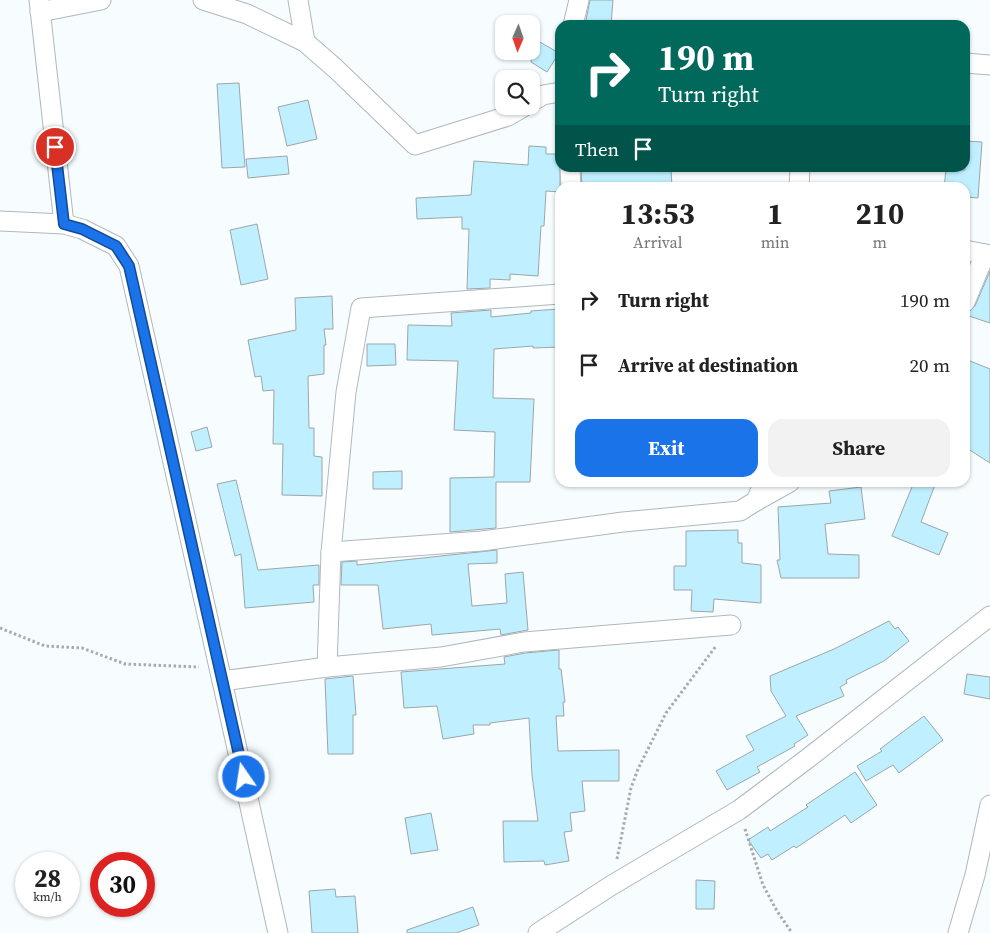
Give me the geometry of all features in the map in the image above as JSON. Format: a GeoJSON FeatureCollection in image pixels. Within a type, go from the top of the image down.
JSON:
{"type":"FeatureCollection","features":[{"type":"Feature","properties":{"kind":"street"},"geometry":{"type":"LineString","coordinates":[[64,224],[39,6],[101,0]]}},
{"type":"Feature","properties":{"kind":"street"},"geometry":{"type":"LineString","coordinates":[[203,0],[247,14],[305,42],[415,145],[510,115]]}},
{"type":"Feature","properties":{"kind":"street"},"geometry":{"type":"LineString","coordinates":[[298,0],[305,42]]}},
{"type":"Feature","properties":{"kind":"street"},"geometry":{"type":"LineString","coordinates":[[574,20],[579,0]]}},
{"type":"Feature","properties":{"kind":"street"},"geometry":{"type":"LineString","coordinates":[[970,63],[990,65]]}},
{"type":"Feature","properties":{"kind":"street"},"geometry":{"type":"LineString","coordinates":[[540,97],[555,93]]}},
{"type":"Feature","properties":{"kind":"street"},"geometry":{"type":"LineString","coordinates":[[0,221],[64,224],[82,229],[116,246],[129,266],[278,933]]}},
{"type":"Feature","properties":{"kind":"street"},"geometry":{"type":"LineString","coordinates":[[970,251],[988,255],[970,292]]}},
{"type":"Feature","properties":{"kind":"street"},"geometry":{"type":"LineString","coordinates":[[327,667],[331,552],[346,392],[362,308],[555,294]]}},
{"type":"Feature","properties":{"kind":"street"},"geometry":{"type":"LineString","coordinates":[[756,501],[762,487]]}},
{"type":"Feature","properties":{"kind":"street"},"geometry":{"type":"LineString","coordinates":[[331,552],[482,541],[623,522],[740,511],[781,487]]}},
{"type":"Feature","properties":{"kind":"street"},"geometry":{"type":"LineString","coordinates":[[538,933],[612,885],[739,810],[807,760],[990,616]]}},
{"type":"Feature","properties":{"kind":"street"},"geometry":{"type":"LineString","coordinates":[[222,681],[327,667],[440,657],[524,642],[732,625]]}},
{"type":"Feature","properties":{"kind":"street"},"geometry":{"type":"LineString","coordinates":[[958,933],[975,875],[990,805]]}},
{"type":"Feature","properties":{"kind":"path"},"geometry":{"type":"LineString","coordinates":[[612,885],[631,788],[638,769],[666,713],[732,625]]}},
{"type":"Feature","properties":{"kind":"path"},"geometry":{"type":"LineString","coordinates":[[0,628],[45,646],[82,648],[125,664],[188,665],[211,669],[222,681]]}},
{"type":"Feature","properties":{"kind":"path"},"geometry":{"type":"LineString","coordinates":[[739,810],[763,885],[792,933]]}},
{"type":"Feature","properties":{"kind":"building"},"geometry":{"type":"Polygon","coordinates":[[[590,0],[613,0],[611,20],[586,20],[590,0]]]}},
{"type":"Feature","properties":{"kind":"building"},"geometry":{"type":"Polygon","coordinates":[[[540,42],[555,51],[555,59],[547,72],[531,62],[531,60],[540,60],[540,42]]]}},
{"type":"Feature","properties":{"kind":"building"},"geometry":{"type":"Polygon","coordinates":[[[239,83],[245,167],[222,168],[217,84],[239,83]]]}},
{"type":"Feature","properties":{"kind":"building"},"geometry":{"type":"Polygon","coordinates":[[[308,100],[317,139],[287,146],[278,107],[308,100]]]}},
{"type":"Feature","properties":{"kind":"building"},"geometry":{"type":"Polygon","coordinates":[[[970,141],[982,142],[978,198],[970,197],[970,182],[945,182],[946,172],[970,172],[970,141]]]}},
{"type":"Feature","properties":{"kind":"building"},"geometry":{"type":"Polygon","coordinates":[[[529,146],[546,147],[546,154],[555,154],[555,172],[560,172],[560,182],[555,182],[555,192],[546,191],[544,226],[541,226],[538,276],[510,274],[510,280],[490,279],[490,288],[467,289],[469,229],[462,229],[462,217],[417,219],[416,198],[471,195],[474,161],[528,165],[529,146]]]}},
{"type":"Feature","properties":{"kind":"building"},"geometry":{"type":"Polygon","coordinates":[[[287,156],[289,174],[248,178],[246,159],[287,156]]]}},
{"type":"Feature","properties":{"kind":"building"},"geometry":{"type":"Polygon","coordinates":[[[581,172],[671,172],[672,182],[582,182],[581,172]]]}},
{"type":"Feature","properties":{"kind":"building"},"geometry":{"type":"Polygon","coordinates":[[[257,224],[268,279],[241,285],[230,230],[257,224]]]}},
{"type":"Feature","properties":{"kind":"building"},"geometry":{"type":"Polygon","coordinates":[[[990,271],[990,323],[970,316],[970,311],[975,306],[990,271]]]}},
{"type":"Feature","properties":{"kind":"building"},"geometry":{"type":"Polygon","coordinates":[[[332,296],[333,329],[324,329],[326,345],[324,345],[324,374],[308,376],[309,428],[314,428],[314,456],[322,457],[322,496],[282,495],[283,444],[273,444],[274,390],[263,391],[261,376],[255,377],[248,340],[296,330],[295,298],[332,296]]]}},
{"type":"Feature","properties":{"kind":"building"},"geometry":{"type":"Polygon","coordinates":[[[555,309],[555,347],[533,348],[533,346],[494,349],[493,398],[534,399],[530,482],[496,482],[496,528],[450,532],[450,478],[494,477],[495,432],[454,430],[458,361],[407,360],[408,325],[452,326],[451,313],[491,310],[491,317],[531,313],[531,311],[555,309]]]}},
{"type":"Feature","properties":{"kind":"building"},"geometry":{"type":"Polygon","coordinates":[[[367,344],[395,344],[396,365],[367,366],[367,344]]]}},
{"type":"Feature","properties":{"kind":"building"},"geometry":{"type":"Polygon","coordinates":[[[970,361],[990,369],[990,463],[970,450],[970,361]]]}},
{"type":"Feature","properties":{"kind":"building"},"geometry":{"type":"Polygon","coordinates":[[[207,427],[212,447],[196,451],[191,432],[207,427]]]}},
{"type":"Feature","properties":{"kind":"building"},"geometry":{"type":"Polygon","coordinates":[[[402,471],[402,489],[373,489],[373,472],[402,471]]]}},
{"type":"Feature","properties":{"kind":"building"},"geometry":{"type":"Polygon","coordinates":[[[236,480],[258,570],[319,565],[319,585],[313,585],[314,602],[245,608],[241,554],[235,556],[217,484],[236,480]]]}},
{"type":"Feature","properties":{"kind":"building"},"geometry":{"type":"Polygon","coordinates":[[[861,487],[865,519],[825,524],[828,554],[859,555],[859,578],[781,578],[777,560],[780,560],[778,507],[831,503],[829,491],[861,487]]]}},
{"type":"Feature","properties":{"kind":"building"},"geometry":{"type":"Polygon","coordinates":[[[912,487],[934,487],[921,522],[948,533],[939,555],[892,536],[912,487]]]}},
{"type":"Feature","properties":{"kind":"building"},"geometry":{"type":"Polygon","coordinates":[[[738,530],[738,543],[742,543],[742,563],[761,565],[761,603],[714,599],[713,612],[691,611],[692,590],[674,590],[674,566],[686,566],[686,531],[738,530]]]}},
{"type":"Feature","properties":{"kind":"building"},"geometry":{"type":"Polygon","coordinates":[[[497,550],[497,563],[468,564],[472,606],[507,603],[505,574],[523,572],[528,630],[501,635],[500,629],[432,635],[431,624],[383,629],[378,585],[341,585],[342,562],[357,561],[357,565],[497,550]]]}},
{"type":"Feature","properties":{"kind":"building"},"geometry":{"type":"Polygon","coordinates":[[[889,621],[895,629],[898,627],[909,641],[884,661],[846,680],[847,683],[840,687],[844,696],[796,716],[808,735],[794,744],[795,746],[757,767],[760,772],[727,790],[716,771],[754,750],[746,736],[786,716],[771,691],[770,676],[834,649],[889,621]]]}},
{"type":"Feature","properties":{"kind":"building"},"geometry":{"type":"Polygon","coordinates":[[[559,650],[559,669],[561,669],[565,702],[563,702],[564,716],[556,716],[558,751],[619,750],[619,781],[582,781],[585,811],[570,813],[572,831],[564,832],[569,861],[545,865],[544,861],[504,862],[503,821],[538,821],[532,775],[529,718],[490,723],[490,725],[473,725],[474,734],[443,739],[437,706],[404,708],[401,672],[505,664],[504,657],[559,650]]]}},
{"type":"Feature","properties":{"kind":"building"},"geometry":{"type":"Polygon","coordinates":[[[967,674],[990,677],[990,699],[964,694],[967,674]]]}},
{"type":"Feature","properties":{"kind":"building"},"geometry":{"type":"Polygon","coordinates":[[[353,676],[356,715],[353,715],[353,754],[328,754],[325,679],[353,676]]]}},
{"type":"Feature","properties":{"kind":"building"},"geometry":{"type":"Polygon","coordinates":[[[924,716],[943,740],[899,773],[893,765],[866,781],[857,766],[882,751],[880,749],[924,716]]]}},
{"type":"Feature","properties":{"kind":"building"},"geometry":{"type":"Polygon","coordinates":[[[855,772],[877,805],[851,823],[845,815],[796,848],[794,846],[772,860],[768,854],[761,858],[748,840],[768,827],[770,831],[808,807],[806,805],[855,772]]]}},
{"type":"Feature","properties":{"kind":"building"},"geometry":{"type":"Polygon","coordinates":[[[431,813],[438,850],[411,854],[405,818],[431,813]]]}},
{"type":"Feature","properties":{"kind":"building"},"geometry":{"type":"Polygon","coordinates":[[[696,880],[715,881],[714,909],[696,909],[696,880]]]}},
{"type":"Feature","properties":{"kind":"building"},"geometry":{"type":"Polygon","coordinates":[[[335,889],[336,897],[355,896],[358,933],[312,933],[309,891],[335,889]]]}},
{"type":"Feature","properties":{"kind":"building"},"geometry":{"type":"Polygon","coordinates":[[[473,907],[479,925],[456,933],[407,933],[407,930],[473,907]]]}},
{"type":"Feature","properties":{"kind":"route"},"geometry":{"type":"LineString","coordinates":[[55,147],[64,224],[82,229],[116,246],[129,266],[244,777]]}}]}
